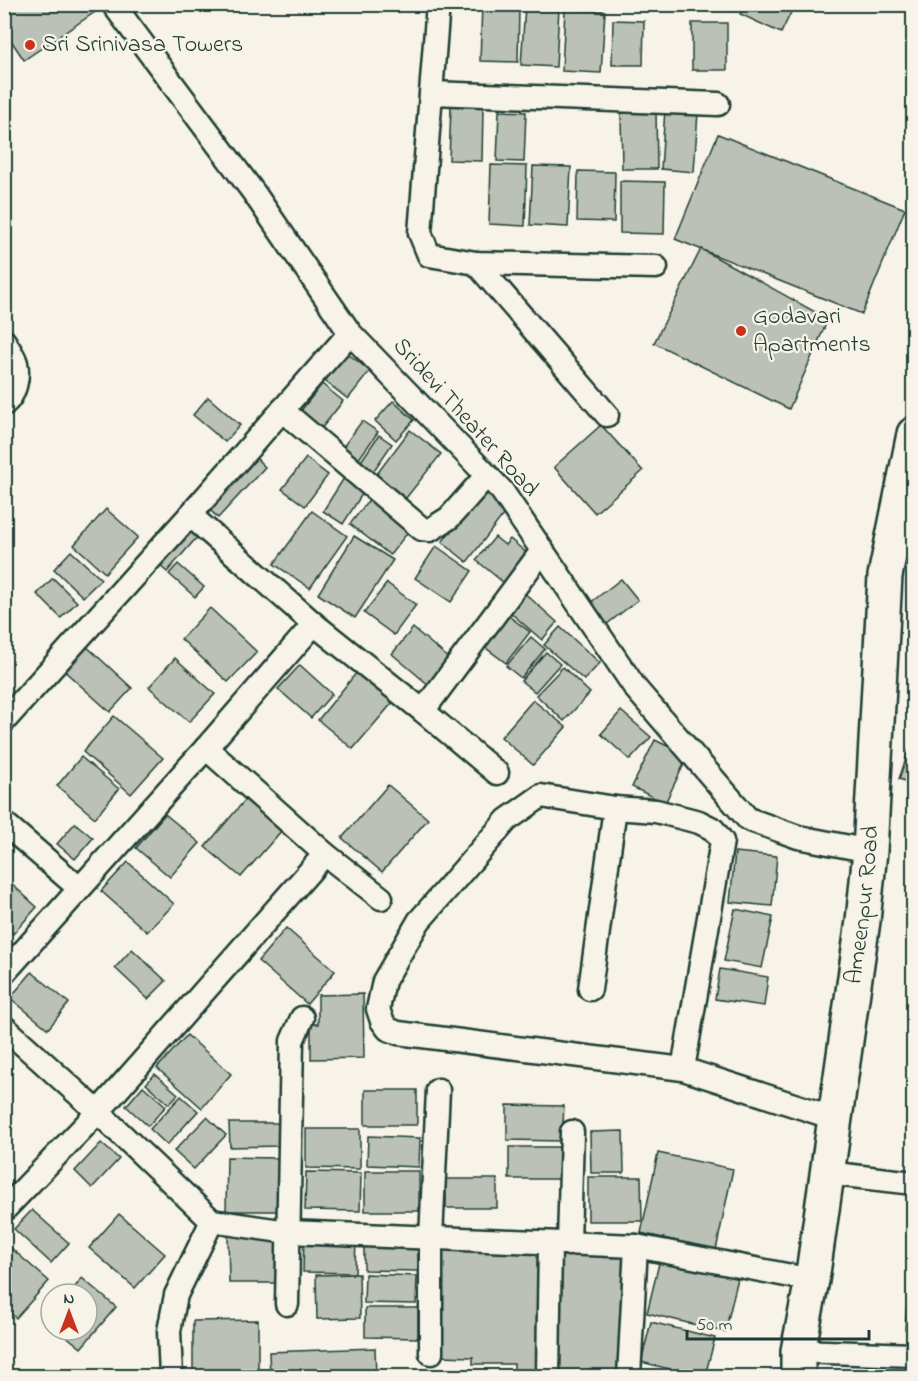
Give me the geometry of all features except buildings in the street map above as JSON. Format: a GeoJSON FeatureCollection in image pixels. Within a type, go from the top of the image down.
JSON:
{"type":"FeatureCollection","features":[{"type":"Feature","properties":{"kind":"street","name":"Sridevi Theater Road"},"geometry":{"type":"LineString","coordinates":[[113,4],[254,193],[350,333],[502,491],[636,689],[748,819],[798,837],[870,851]]}},
{"type":"Feature","properties":{"kind":"street"},"geometry":{"type":"LineString","coordinates":[[438,4],[420,233],[429,255],[476,263],[656,267]]}},
{"type":"Feature","properties":{"kind":"street"},"geometry":{"type":"LineString","coordinates":[[432,93],[718,104]]}},
{"type":"Feature","properties":{"kind":"street"},"geometry":{"type":"LineString","coordinates":[[476,263],[607,415]]}},
{"type":"Feature","properties":{"kind":"street"},"geometry":{"type":"LineString","coordinates":[[9,708],[190,515],[350,333]]}},
{"type":"Feature","properties":{"kind":"street"},"geometry":{"type":"LineString","coordinates":[[4,341],[16,364],[16,386],[9,400],[4,404]]}},
{"type":"Feature","properties":{"kind":"street"},"geometry":{"type":"LineString","coordinates":[[282,410],[422,529],[430,530],[449,518],[487,476]]}},
{"type":"Feature","properties":{"kind":"street","name":"Ameenpur Road"},"geometry":{"type":"LineString","coordinates":[[798,1364],[863,921],[873,810],[885,576],[914,434]]}},
{"type":"Feature","properties":{"kind":"street"},"geometry":{"type":"LineString","coordinates":[[190,515],[314,624],[497,773]]}},
{"type":"Feature","properties":{"kind":"street"},"geometry":{"type":"LineString","coordinates":[[423,711],[542,551]]}},
{"type":"Feature","properties":{"kind":"street"},"geometry":{"type":"LineString","coordinates":[[4,973],[314,624]]}},
{"type":"Feature","properties":{"kind":"street"},"geometry":{"type":"LineString","coordinates":[[206,748],[325,854],[381,898]]}},
{"type":"Feature","properties":{"kind":"street"},"geometry":{"type":"LineString","coordinates":[[683,1069],[722,841],[713,829],[699,822],[656,811],[615,808],[541,796],[507,820],[419,921],[384,981],[378,1009],[388,1029],[398,1033],[683,1069],[834,1118]]}},
{"type":"Feature","properties":{"kind":"street"},"geometry":{"type":"LineString","coordinates":[[713,829],[733,801]]}},
{"type":"Feature","properties":{"kind":"street"},"geometry":{"type":"LineString","coordinates":[[590,989],[615,808]]}},
{"type":"Feature","properties":{"kind":"street"},"geometry":{"type":"LineString","coordinates":[[4,823],[79,888]]}},
{"type":"Feature","properties":{"kind":"street"},"geometry":{"type":"LineString","coordinates":[[4,1210],[98,1112],[325,854]]}},
{"type":"Feature","properties":{"kind":"street"},"geometry":{"type":"LineString","coordinates":[[287,1304],[292,1041],[302,1018]]}},
{"type":"Feature","properties":{"kind":"street"},"geometry":{"type":"LineString","coordinates":[[4,1027],[98,1112],[212,1221],[288,1232],[636,1246],[812,1280]]}},
{"type":"Feature","properties":{"kind":"street"},"geometry":{"type":"LineString","coordinates":[[431,1353],[431,1238],[438,1090]]}},
{"type":"Feature","properties":{"kind":"street"},"geometry":{"type":"LineString","coordinates":[[548,1377],[573,1132]]}},
{"type":"Feature","properties":{"kind":"street"},"geometry":{"type":"LineString","coordinates":[[825,1173],[914,1183]]}},
{"type":"Feature","properties":{"kind":"street"},"geometry":{"type":"LineString","coordinates":[[171,1377],[169,1331],[176,1295],[212,1221]]}},
{"type":"Feature","properties":{"kind":"street"},"geometry":{"type":"LineString","coordinates":[[629,1377],[636,1246]]}},
{"type":"Feature","properties":{"kind":"street"},"geometry":{"type":"LineString","coordinates":[[798,1364],[914,1355]]}},
{"type":"Feature","properties":{"kind":"place","name":"Sri Srinivasa Towers"},"geometry":{"type":"Point","coordinates":[30,45]}},
{"type":"Feature","properties":{"kind":"place","name":"Godavari Apartments"},"geometry":{"type":"Point","coordinates":[741,331]}}]}
